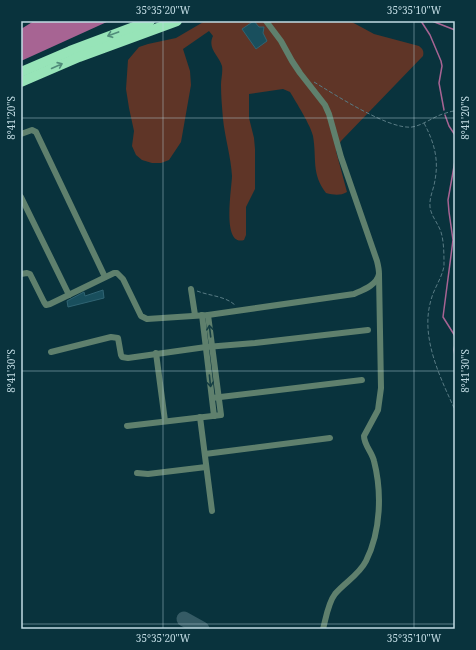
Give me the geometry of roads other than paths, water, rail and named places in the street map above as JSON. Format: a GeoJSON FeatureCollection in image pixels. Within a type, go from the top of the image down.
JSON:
{"type":"FeatureCollection","features":[{"type":"Feature","properties":{"kind":"highway"},"geometry":{"type":"LineString","coordinates":[[21,72],[70,51],[150,21]]}},
{"type":"Feature","properties":{"kind":"highway"},"geometry":{"type":"LineString","coordinates":[[21,82],[79,57],[177,21]]}},
{"type":"Feature","properties":{"kind":"street"},"geometry":{"type":"LineString","coordinates":[[266,21],[281,41],[292,61],[325,105],[341,157],[374,250],[379,274],[381,388],[378,410],[364,436],[364,439],[373,456],[376,468],[379,501],[377,526],[372,547],[366,561],[354,578],[335,594],[323,629]]}},
{"type":"Feature","properties":{"kind":"street"},"geometry":{"type":"LineString","coordinates":[[21,134],[32,130],[36,132],[105,277]]}},
{"type":"Feature","properties":{"kind":"street"},"geometry":{"type":"LineString","coordinates":[[21,197],[69,295]]}},
{"type":"Feature","properties":{"kind":"street"},"geometry":{"type":"LineString","coordinates":[[21,274],[30,274],[46,305],[105,277],[117,273],[143,318],[202,315],[354,294],[373,284],[379,274]]}},
{"type":"Feature","properties":{"kind":"street"},"geometry":{"type":"LineString","coordinates":[[127,426],[221,415],[219,397],[202,315],[191,289]]}},
{"type":"Feature","properties":{"kind":"street"},"geometry":{"type":"LineString","coordinates":[[51,352],[115,337],[119,340],[122,357],[128,358],[156,353],[368,330]]}},
{"type":"Feature","properties":{"kind":"street"},"geometry":{"type":"LineString","coordinates":[[209,347],[214,416]]}},
{"type":"Feature","properties":{"kind":"street"},"geometry":{"type":"LineString","coordinates":[[156,353],[165,421]]}},
{"type":"Feature","properties":{"kind":"street"},"geometry":{"type":"LineString","coordinates":[[212,398],[362,380]]}},
{"type":"Feature","properties":{"kind":"street"},"geometry":{"type":"LineString","coordinates":[[200,417],[212,511]]}},
{"type":"Feature","properties":{"kind":"street"},"geometry":{"type":"LineString","coordinates":[[205,454],[330,438]]}},
{"type":"Feature","properties":{"kind":"street"},"geometry":{"type":"LineString","coordinates":[[137,473],[148,474],[206,467]]}},
{"type":"Feature","properties":{"kind":"waterway"},"geometry":{"type":"LineString","coordinates":[[421,21],[430,35],[441,61],[442,66],[439,83],[444,110]]}},
{"type":"Feature","properties":{"kind":"waterway"},"geometry":{"type":"LineString","coordinates":[[432,21],[455,30]]}},
{"type":"Feature","properties":{"kind":"waterway"},"geometry":{"type":"LineString","coordinates":[[445,115],[449,126],[455,135]]}},
{"type":"Feature","properties":{"kind":"waterway"},"geometry":{"type":"LineString","coordinates":[[455,161],[448,200],[453,240],[443,317],[455,336]]}},
{"type":"Feature","properties":{"kind":"waterway"},"geometry":{"type":"LineString","coordinates":[[455,344],[455,356]]}}]}
